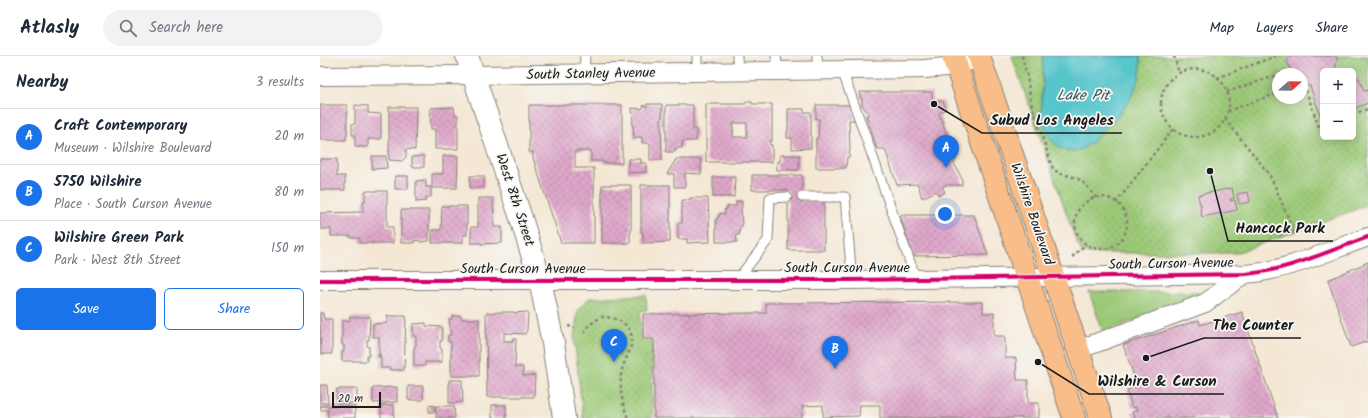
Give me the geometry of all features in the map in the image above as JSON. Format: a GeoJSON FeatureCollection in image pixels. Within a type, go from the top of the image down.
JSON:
{"type":"FeatureCollection","features":[{"type":"Feature","properties":{"kind":"main road","name":"Wilshire Boulevard"},"geometry":{"type":"LineString","coordinates":[[979,57],[1101,418]]}},
{"type":"Feature","properties":{"kind":"main road","name":"Wilshire Boulevard"},"geometry":{"type":"LineString","coordinates":[[955,61],[1074,418]]}},
{"type":"Feature","properties":{"kind":"street","name":"South Stanley Avenue"},"geometry":{"type":"LineString","coordinates":[[320,76],[470,66],[584,74],[697,64],[817,63],[842,70],[925,69],[955,61],[979,57]]}},
{"type":"Feature","properties":{"kind":"street","name":"West 8th Street"},"geometry":{"type":"LineString","coordinates":[[470,66],[516,202],[540,280],[554,343],[564,418]]}},
{"type":"Feature","properties":{"kind":"street","name":"South Curson Avenue"},"geometry":{"type":"LineString","coordinates":[[320,280],[852,280],[1245,274],[1278,270],[1368,237]]}},
{"type":"Feature","properties":{"kind":"street","name":"South Curson Avenue"},"geometry":{"type":"LineString","coordinates":[[1077,350],[1205,303],[1245,274]]}},
{"type":"Feature","properties":{"kind":"lane"},"geometry":{"type":"LineString","coordinates":[[584,74],[585,56]]}},
{"type":"Feature","properties":{"kind":"lane"},"geometry":{"type":"LineString","coordinates":[[842,70],[916,279]]}},
{"type":"Feature","properties":{"kind":"lane"},"geometry":{"type":"LineString","coordinates":[[802,197],[845,197],[852,280]]}},
{"type":"Feature","properties":{"kind":"lane"},"geometry":{"type":"LineString","coordinates":[[737,280],[768,240],[770,198],[787,198]]}},
{"type":"Feature","properties":{"kind":"path"},"geometry":{"type":"LineString","coordinates":[[1022,56],[1027,76],[1030,103],[1053,169],[1062,176],[1073,176],[1080,180],[1096,198]]}},
{"type":"Feature","properties":{"kind":"path"},"geometry":{"type":"LineString","coordinates":[[1174,56],[1179,73]]}},
{"type":"Feature","properties":{"kind":"path"},"geometry":{"type":"LineString","coordinates":[[1217,78],[1276,56]]}},
{"type":"Feature","properties":{"kind":"path"},"geometry":{"type":"LineString","coordinates":[[1199,69],[1209,72],[1217,78],[1223,84],[1227,92],[1229,102],[1225,119],[1215,131],[1202,137],[1191,138],[1182,135],[1173,129],[1166,121],[1162,111],[1161,100],[1164,89],[1170,80],[1179,73],[1199,69]]}},
{"type":"Feature","properties":{"kind":"path"},"geometry":{"type":"LineString","coordinates":[[1227,92],[1272,76]]}},
{"type":"Feature","properties":{"kind":"path"},"geometry":{"type":"LineString","coordinates":[[1228,111],[1272,95]]}},
{"type":"Feature","properties":{"kind":"path"},"geometry":{"type":"LineString","coordinates":[[1308,97],[1320,128]]}},
{"type":"Feature","properties":{"kind":"path"},"geometry":{"type":"LineString","coordinates":[[1356,113],[1368,109]]}},
{"type":"Feature","properties":{"kind":"path"},"geometry":{"type":"LineString","coordinates":[[1225,119],[1269,174],[1294,235]]}},
{"type":"Feature","properties":{"kind":"path"},"geometry":{"type":"LineString","coordinates":[[1116,203],[1173,129]]}},
{"type":"Feature","properties":{"kind":"path"},"geometry":{"type":"LineString","coordinates":[[1096,198],[1110,199],[1116,203],[1122,208],[1126,216],[1127,224],[1122,239],[1108,248],[1093,248],[1086,244],[1080,238],[1076,230],[1076,218],[1081,207],[1088,201],[1096,198]]}},
{"type":"Feature","properties":{"kind":"path"},"geometry":{"type":"LineString","coordinates":[[1072,257],[1086,244]]}},
{"type":"Feature","properties":{"kind":"path"},"geometry":{"type":"LineString","coordinates":[[584,333],[588,326],[602,317],[618,319],[629,327],[632,342],[621,374],[624,409],[628,418]]}},
{"type":"Feature","properties":{"kind":"green space"},"geometry":{"type":"Polygon","coordinates":[[[1012,56],[1368,56],[1368,205],[1236,253],[1082,253],[1075,238],[1012,56]]]}},
{"type":"Feature","properties":{"kind":"green space"},"geometry":{"type":"Polygon","coordinates":[[[1089,292],[1198,292],[1199,296],[1103,332],[1089,292]]]}},
{"type":"Feature","properties":{"kind":"green space"},"geometry":{"type":"Polygon","coordinates":[[[646,295],[647,310],[640,311],[641,340],[652,341],[652,418],[583,418],[574,337],[578,309],[589,298],[646,295]]]}},
{"type":"Feature","properties":{"kind":"water","name":"Lake Pit"},"geometry":{"type":"Polygon","coordinates":[[[1043,56],[1140,56],[1141,67],[1139,78],[1124,108],[1095,139],[1077,151],[1065,150],[1059,147],[1046,132],[1042,118],[1043,56]]]}},
{"type":"Feature","properties":{"kind":"building"},"geometry":{"type":"Polygon","coordinates":[[[1290,56],[1336,56],[1336,68],[1320,68],[1320,114],[1310,86],[1308,86],[1308,68],[1290,68],[1287,61],[1290,56]]]}},
{"type":"Feature","properties":{"kind":"building"},"geometry":{"type":"Polygon","coordinates":[[[1356,78],[1359,78],[1364,91],[1368,90],[1368,103],[1356,108],[1356,78]]]}},
{"type":"Feature","properties":{"kind":"building"},"geometry":{"type":"Polygon","coordinates":[[[860,92],[932,92],[932,101],[943,101],[946,109],[939,113],[956,160],[954,163],[962,179],[962,185],[946,185],[942,187],[945,192],[939,196],[936,191],[922,198],[918,184],[897,185],[885,149],[877,149],[866,115],[870,115],[862,105],[860,92]]]}},
{"type":"Feature","properties":{"kind":"building"},"geometry":{"type":"Polygon","coordinates":[[[746,102],[752,102],[752,104],[772,104],[772,141],[770,141],[770,145],[772,145],[772,162],[706,162],[706,104],[745,104],[746,102]],[[733,123],[733,137],[747,137],[747,123],[733,123]]]}},
{"type":"Feature","properties":{"kind":"building"},"geometry":{"type":"Polygon","coordinates":[[[647,104],[662,104],[662,160],[650,160],[650,143],[642,143],[642,137],[636,137],[636,139],[634,139],[632,108],[642,109],[644,105],[647,107],[647,104]]]}},
{"type":"Feature","properties":{"kind":"building"},"geometry":{"type":"Polygon","coordinates":[[[320,105],[347,105],[346,140],[320,140],[320,105]]]}},
{"type":"Feature","properties":{"kind":"building"},"geometry":{"type":"Polygon","coordinates":[[[355,105],[368,106],[368,113],[381,114],[381,139],[368,139],[368,147],[355,147],[355,135],[352,135],[352,124],[355,124],[355,105]]]}},
{"type":"Feature","properties":{"kind":"building"},"geometry":{"type":"Polygon","coordinates":[[[529,105],[622,105],[622,164],[591,161],[591,151],[575,151],[575,168],[594,168],[594,243],[561,243],[533,158],[533,152],[529,152],[529,105]]]}},
{"type":"Feature","properties":{"kind":"building"},"geometry":{"type":"Polygon","coordinates":[[[666,105],[693,105],[693,129],[696,129],[696,141],[682,141],[682,148],[675,148],[675,152],[666,152],[666,105]]]}},
{"type":"Feature","properties":{"kind":"building"},"geometry":{"type":"Polygon","coordinates":[[[816,105],[854,105],[854,120],[849,120],[850,149],[849,157],[847,157],[846,168],[816,168],[816,138],[818,138],[819,119],[816,119],[816,105]]]}},
{"type":"Feature","properties":{"kind":"building"},"geometry":{"type":"Polygon","coordinates":[[[389,107],[416,107],[415,150],[406,149],[406,157],[402,161],[389,160],[389,107]]]}},
{"type":"Feature","properties":{"kind":"building"},"geometry":{"type":"Polygon","coordinates":[[[454,107],[455,115],[458,115],[458,149],[435,149],[435,129],[431,129],[430,108],[454,107]]]}},
{"type":"Feature","properties":{"kind":"building"},"geometry":{"type":"Polygon","coordinates":[[[788,109],[804,109],[804,112],[811,112],[811,148],[792,149],[792,138],[787,138],[788,109]]]}},
{"type":"Feature","properties":{"kind":"building"},"geometry":{"type":"Polygon","coordinates":[[[780,155],[799,155],[799,170],[777,170],[777,162],[780,162],[780,155]]]}},
{"type":"Feature","properties":{"kind":"building"},"geometry":{"type":"Polygon","coordinates":[[[372,156],[386,156],[387,168],[372,169],[372,156]]]}},
{"type":"Feature","properties":{"kind":"building"},"geometry":{"type":"Polygon","coordinates":[[[424,156],[424,167],[412,167],[412,157],[424,156]]]}},
{"type":"Feature","properties":{"kind":"building"},"geometry":{"type":"Polygon","coordinates":[[[443,156],[458,156],[457,188],[432,188],[432,174],[443,174],[443,156]]]}},
{"type":"Feature","properties":{"kind":"building"},"geometry":{"type":"Polygon","coordinates":[[[320,159],[337,159],[337,176],[345,176],[345,190],[320,190],[320,159]]]}},
{"type":"Feature","properties":{"kind":"building"},"geometry":{"type":"Polygon","coordinates":[[[628,159],[641,159],[641,163],[646,163],[646,172],[628,173],[628,159]]]}},
{"type":"Feature","properties":{"kind":"building"},"geometry":{"type":"Polygon","coordinates":[[[676,159],[701,159],[701,174],[685,173],[685,187],[674,187],[674,174],[667,174],[676,159]]]}},
{"type":"Feature","properties":{"kind":"building"},"geometry":{"type":"Polygon","coordinates":[[[752,175],[802,175],[802,201],[824,201],[824,250],[788,250],[788,190],[752,190],[752,175]]]}},
{"type":"Feature","properties":{"kind":"building"},"geometry":{"type":"Polygon","coordinates":[[[395,176],[408,176],[408,189],[395,189],[395,176]]]}},
{"type":"Feature","properties":{"kind":"building"},"geometry":{"type":"Polygon","coordinates":[[[470,176],[484,176],[484,188],[470,188],[470,176]]]}},
{"type":"Feature","properties":{"kind":"building"},"geometry":{"type":"Polygon","coordinates":[[[713,177],[735,177],[734,197],[713,197],[713,177]]]}},
{"type":"Feature","properties":{"kind":"building"},"geometry":{"type":"Polygon","coordinates":[[[426,180],[426,187],[431,187],[431,197],[426,197],[426,201],[416,202],[416,181],[426,180]]]}},
{"type":"Feature","properties":{"kind":"building"},"geometry":{"type":"Polygon","coordinates":[[[602,185],[631,185],[630,243],[602,243],[602,185]]]}},
{"type":"Feature","properties":{"kind":"building"},"geometry":{"type":"Polygon","coordinates":[[[641,185],[670,185],[670,242],[643,243],[643,233],[641,232],[641,185]]]}},
{"type":"Feature","properties":{"kind":"building"},"geometry":{"type":"Polygon","coordinates":[[[1232,188],[1234,198],[1230,199],[1230,201],[1235,200],[1237,210],[1202,217],[1200,207],[1202,205],[1200,205],[1198,195],[1232,188]]]}},
{"type":"Feature","properties":{"kind":"building"},"geometry":{"type":"Polygon","coordinates":[[[365,191],[387,191],[387,227],[393,227],[393,243],[360,243],[360,238],[351,238],[351,236],[331,236],[331,229],[320,229],[320,213],[363,212],[365,191]]]}},
{"type":"Feature","properties":{"kind":"building"},"geometry":{"type":"Polygon","coordinates":[[[1248,192],[1250,202],[1239,204],[1237,194],[1248,192]]]}},
{"type":"Feature","properties":{"kind":"building"},"geometry":{"type":"Polygon","coordinates":[[[478,198],[493,198],[494,227],[502,227],[502,243],[471,243],[471,227],[478,227],[478,198]]]}},
{"type":"Feature","properties":{"kind":"building"},"geometry":{"type":"Polygon","coordinates":[[[690,198],[708,198],[710,242],[687,243],[687,239],[678,239],[678,223],[682,223],[682,200],[690,200],[690,198]]]}},
{"type":"Feature","properties":{"kind":"building"},"geometry":{"type":"Polygon","coordinates":[[[736,201],[742,201],[742,227],[740,227],[739,235],[736,235],[737,242],[716,242],[716,219],[720,216],[720,213],[725,214],[725,209],[727,209],[727,206],[736,206],[736,201]]]}},
{"type":"Feature","properties":{"kind":"building"},"geometry":{"type":"Polygon","coordinates":[[[442,206],[467,206],[467,235],[463,235],[463,243],[432,243],[432,230],[441,230],[442,206]]]}},
{"type":"Feature","properties":{"kind":"building"},"geometry":{"type":"Polygon","coordinates":[[[401,210],[429,210],[429,241],[420,242],[419,240],[414,241],[414,243],[401,243],[401,210]]]}},
{"type":"Feature","properties":{"kind":"building"},"geometry":{"type":"Polygon","coordinates":[[[900,215],[974,215],[988,255],[913,256],[900,215]]]}},
{"type":"Feature","properties":{"kind":"building"},"geometry":{"type":"Polygon","coordinates":[[[1368,262],[1368,341],[1351,347],[1328,280],[1368,262]]]}},
{"type":"Feature","properties":{"kind":"building"},"geometry":{"type":"Polygon","coordinates":[[[983,302],[983,313],[994,313],[994,336],[1005,336],[1005,358],[1016,358],[1017,380],[1028,380],[1028,403],[1039,403],[1039,418],[880,418],[880,405],[860,405],[859,416],[823,417],[823,405],[802,406],[802,418],[654,418],[654,339],[643,339],[643,314],[766,313],[766,303],[983,302]]]}},
{"type":"Feature","properties":{"kind":"building"},"geometry":{"type":"Polygon","coordinates":[[[1242,312],[1278,418],[1134,418],[1132,412],[1137,410],[1136,407],[1133,408],[1131,406],[1127,390],[1136,387],[1137,384],[1123,345],[1199,320],[1200,325],[1242,312]]]}},
{"type":"Feature","properties":{"kind":"building"},"geometry":{"type":"Polygon","coordinates":[[[320,313],[323,313],[324,319],[332,319],[332,354],[321,354],[320,313]]]}},
{"type":"Feature","properties":{"kind":"building"},"geometry":{"type":"Polygon","coordinates":[[[486,313],[528,313],[527,330],[525,334],[504,333],[504,341],[513,341],[513,339],[516,339],[515,367],[523,367],[523,376],[535,375],[534,397],[487,397],[486,313]]]}},
{"type":"Feature","properties":{"kind":"building"},"geometry":{"type":"Polygon","coordinates":[[[387,316],[406,316],[404,370],[390,370],[390,368],[381,368],[381,357],[378,357],[379,337],[373,337],[373,324],[387,323],[387,316]]]}},
{"type":"Feature","properties":{"kind":"building"},"geometry":{"type":"Polygon","coordinates":[[[452,316],[461,316],[461,319],[479,319],[479,376],[451,376],[451,342],[448,342],[448,335],[451,335],[449,319],[452,319],[452,316]]]}},
{"type":"Feature","properties":{"kind":"building"},"geometry":{"type":"Polygon","coordinates":[[[350,317],[370,317],[369,340],[367,340],[369,356],[367,356],[367,361],[342,361],[344,345],[342,345],[342,321],[350,321],[350,317]]]}},
{"type":"Feature","properties":{"kind":"building"},"geometry":{"type":"Polygon","coordinates":[[[426,323],[426,326],[442,327],[442,341],[440,341],[440,348],[442,349],[442,362],[425,362],[425,366],[414,366],[414,347],[416,346],[416,336],[413,336],[413,324],[426,323]]]}},
{"type":"Feature","properties":{"kind":"building"},"geometry":{"type":"Polygon","coordinates":[[[449,380],[462,380],[463,402],[449,403],[449,380]]]}},
{"type":"Feature","properties":{"kind":"building"},"geometry":{"type":"Polygon","coordinates":[[[320,385],[327,385],[328,403],[320,403],[320,385]]]}},
{"type":"Feature","properties":{"kind":"building"},"geometry":{"type":"Polygon","coordinates":[[[408,386],[423,386],[423,400],[408,400],[408,386]]]}},
{"type":"Feature","properties":{"kind":"building"},"geometry":{"type":"Polygon","coordinates":[[[397,387],[397,402],[373,403],[373,388],[397,387]]]}},
{"type":"Feature","properties":{"kind":"building"},"geometry":{"type":"Polygon","coordinates":[[[337,389],[357,389],[357,403],[337,403],[337,389]]]}},
{"type":"Feature","properties":{"kind":"building"},"geometry":{"type":"Polygon","coordinates":[[[381,405],[394,405],[394,418],[381,418],[381,405]]]}},
{"type":"Feature","properties":{"kind":"building"},"geometry":{"type":"Polygon","coordinates":[[[429,405],[435,406],[435,412],[429,412],[429,405]]]}},
{"type":"Feature","properties":{"kind":"building"},"geometry":{"type":"Polygon","coordinates":[[[492,405],[506,405],[506,418],[492,418],[492,405]]]}},
{"type":"Feature","properties":{"kind":"building"},"geometry":{"type":"Polygon","coordinates":[[[320,406],[355,406],[355,418],[328,418],[328,410],[320,410],[320,406]]]}},
{"type":"Feature","properties":{"kind":"building"},"geometry":{"type":"Polygon","coordinates":[[[436,406],[454,406],[455,418],[436,418],[436,406]]]}},
{"type":"Feature","properties":{"kind":"cycle path"},"geometry":{"type":"LineString","coordinates":[[320,280],[852,280],[1245,274],[1292,265],[1368,237]]}},
{"type":"Feature","properties":{"kind":"place","name":"Subud Los Angeles"},"geometry":{"type":"Point","coordinates":[934,104]}},
{"type":"Feature","properties":{"kind":"place","name":"Craft Contemporary"},"geometry":{"type":"Point","coordinates":[946,168]}},
{"type":"Feature","properties":{"kind":"place","name":"Hancock Park"},"geometry":{"type":"Point","coordinates":[1210,171]}},
{"type":"Feature","properties":{"kind":"place","name":"The Counter"},"geometry":{"type":"Point","coordinates":[1146,358]}},
{"type":"Feature","properties":{"kind":"place","name":"Wilshire Green Park"},"geometry":{"type":"Point","coordinates":[614,362]}},
{"type":"Feature","properties":{"kind":"place","name":"Wilshire & Curson"},"geometry":{"type":"Point","coordinates":[1038,362]}},
{"type":"Feature","properties":{"kind":"place","name":"5750 Wilshire"},"geometry":{"type":"Point","coordinates":[835,369]}}]}
